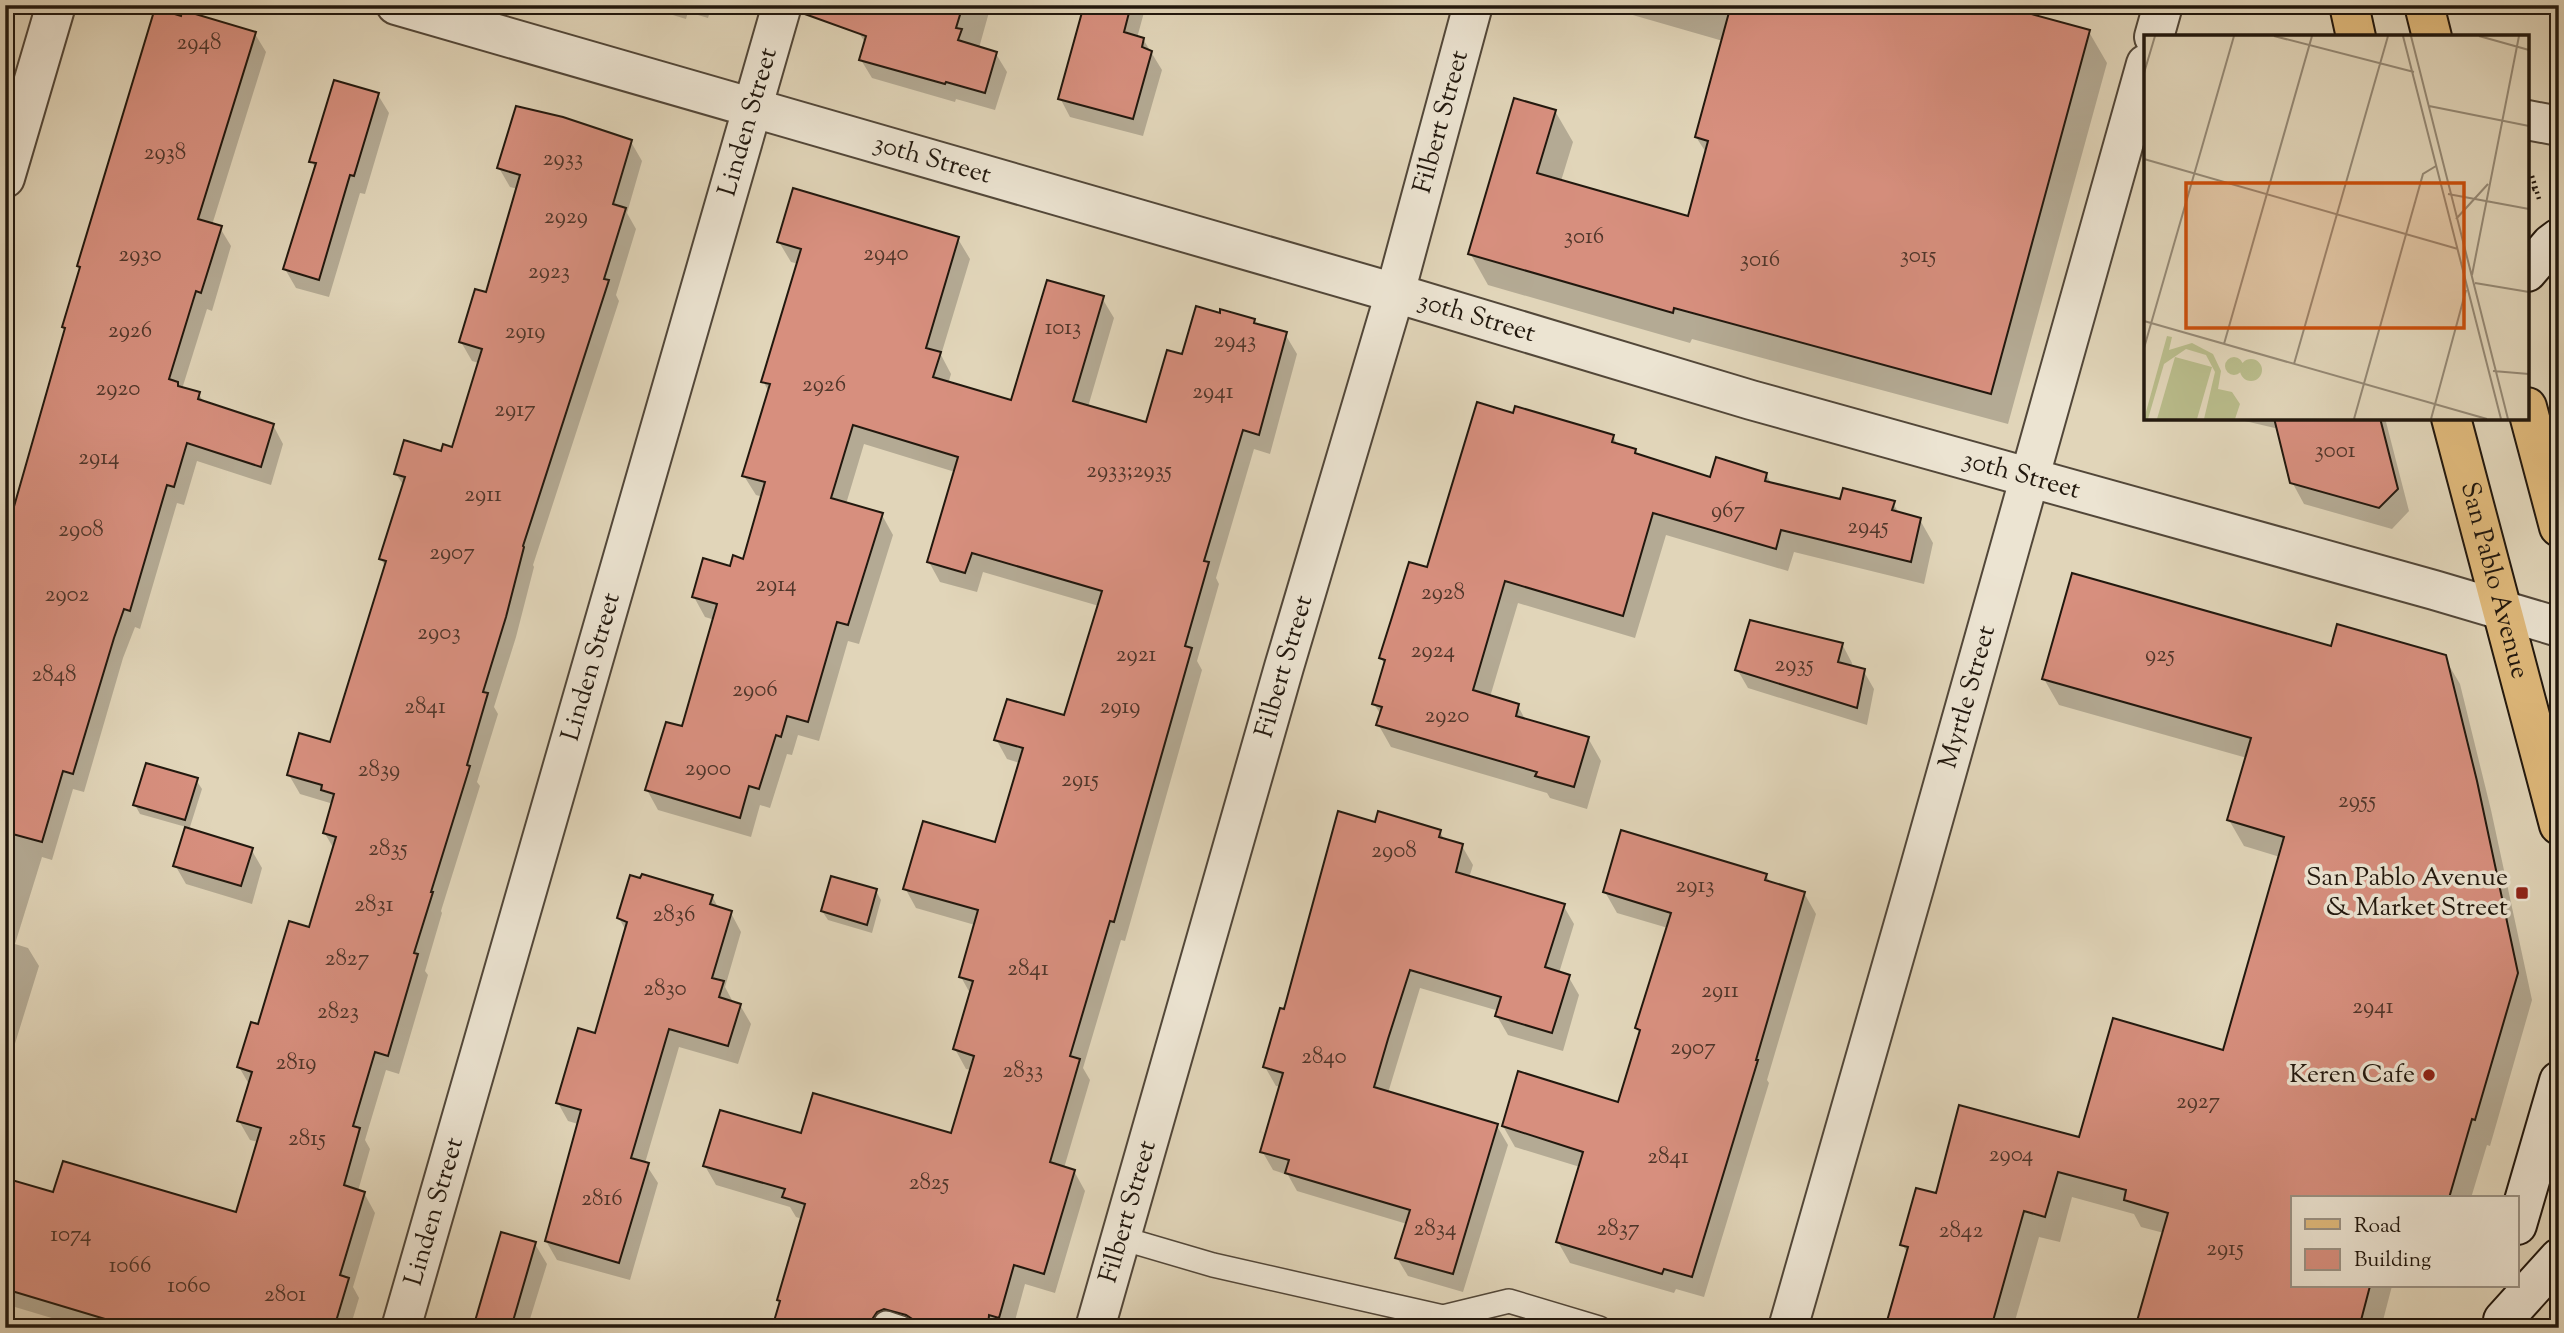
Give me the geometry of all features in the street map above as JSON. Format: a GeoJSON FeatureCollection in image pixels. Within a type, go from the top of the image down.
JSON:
{"type":"FeatureCollection","features":[{"type":"Feature","properties":{"kind":"main road"},"geometry":{"type":"LineString","coordinates":[[2349,5],[2356,35]]}},
{"type":"Feature","properties":{"kind":"main road"},"geometry":{"type":"LineString","coordinates":[[2424,5],[2432,35]]}},
{"type":"Feature","properties":{"kind":"main road"},"geometry":{"type":"LineString","coordinates":[[2529,414],[2559,527]]}},
{"type":"Feature","properties":{"kind":"main road","name":"San Pablo Avenue"},"geometry":{"type":"LineString","coordinates":[[2456,425],[2559,825]]}},
{"type":"Feature","properties":{"kind":"street"},"geometry":{"type":"LineString","coordinates":[[5,178],[55,5]]}},
{"type":"Feature","properties":{"kind":"street","name":"30th Street"},"geometry":{"type":"LineString","coordinates":[[396,5],[1395,293],[1751,400],[2559,627]]}},
{"type":"Feature","properties":{"kind":"street","name":"Linden Street"},"geometry":{"type":"LineString","coordinates":[[401,1328],[782,5]]}},
{"type":"Feature","properties":{"kind":"street","name":"Filbert Street"},"geometry":{"type":"LineString","coordinates":[[1096,1328],[1288,654],[1395,293],[1473,5]]}},
{"type":"Feature","properties":{"kind":"street"},"geometry":{"type":"LineString","coordinates":[[2155,35],[2163,5]]}},
{"type":"Feature","properties":{"kind":"street","name":"Myrtle Street"},"geometry":{"type":"LineString","coordinates":[[1788,1328],[2144,71]]}},
{"type":"Feature","properties":{"kind":"street"},"geometry":{"type":"LineString","coordinates":[[2529,120],[2559,126]]}},
{"type":"Feature","properties":{"kind":"street"},"geometry":{"type":"LineString","coordinates":[[2529,270],[2559,238]]}},
{"type":"Feature","properties":{"kind":"street"},"geometry":{"type":"LineString","coordinates":[[2518,1222],[2559,1082]]}},
{"type":"Feature","properties":{"kind":"street"},"geometry":{"type":"LineString","coordinates":[[2502,1311],[2559,1258]]}},
{"type":"Feature","properties":{"kind":"lane"},"geometry":{"type":"LineString","coordinates":[[1121,1238],[1213,1265],[1443,1317],[1509,1301],[1599,1328]]}},
{"type":"Feature","properties":{"kind":"path"},"geometry":{"type":"LineString","coordinates":[[2529,190],[2536,188],[2532,176]]}},
{"type":"Feature","properties":{"kind":"building"},"geometry":{"type":"Polygon","coordinates":[[[803,5],[963,5],[956,28],[962,29],[958,40],[997,52],[985,93],[859,60],[866,36],[802,13],[803,5]]]}},
{"type":"Feature","properties":{"kind":"building"},"geometry":{"type":"Polygon","coordinates":[[[1084,5],[1131,5],[1124,32],[1144,38],[1142,47],[1152,51],[1133,119],[1058,99],[1084,5]]]}},
{"type":"Feature","properties":{"kind":"building"},"geometry":{"type":"Polygon","coordinates":[[[1731,5],[1998,5],[2090,30],[1991,394],[1674,308],[1673,313],[1468,254],[1514,98],[1556,110],[1537,173],[1688,216],[1708,141],[1695,137],[1731,5]]]}},
{"type":"Feature","properties":{"kind":"building"},"geometry":{"type":"Polygon","coordinates":[[[155,8],[181,16],[182,10],[256,32],[198,219],[222,226],[201,293],[196,291],[169,379],[178,382],[178,386],[200,392],[198,399],[274,424],[261,467],[187,443],[174,487],[167,485],[130,611],[124,609],[114,638],[73,774],[63,771],[42,842],[5,832],[5,538],[65,328],[62,327],[80,267],[77,266],[155,8]]]}},
{"type":"Feature","properties":{"kind":"building"},"geometry":{"type":"Polygon","coordinates":[[[334,80],[379,93],[354,176],[350,175],[319,280],[283,269],[316,163],[309,162],[334,80]]]}},
{"type":"Feature","properties":{"kind":"building"},"geometry":{"type":"Polygon","coordinates":[[[516,106],[563,117],[632,140],[613,204],[626,208],[604,279],[609,280],[523,546],[506,617],[483,692],[488,693],[467,765],[470,766],[431,892],[414,953],[418,954],[388,1056],[375,1052],[353,1126],[360,1128],[344,1185],[365,1192],[340,1275],[349,1278],[334,1328],[135,1328],[5,1289],[5,1178],[53,1192],[63,1161],[236,1212],[261,1128],[237,1121],[252,1072],[237,1067],[251,1022],[258,1024],[289,921],[309,927],[336,837],[323,833],[334,794],[321,790],[322,785],[287,775],[299,733],[330,742],[386,561],[379,559],[405,477],[394,474],[404,440],[441,451],[443,444],[452,447],[482,349],[459,342],[475,289],[486,292],[520,175],[497,168],[516,106]]]}},
{"type":"Feature","properties":{"kind":"building"},"geometry":{"type":"Polygon","coordinates":[[[793,188],[959,237],[926,348],[941,352],[933,377],[1011,400],[1047,280],[1104,296],[1073,401],[1146,422],[1167,350],[1182,354],[1196,306],[1220,313],[1220,309],[1255,319],[1254,323],[1287,332],[1259,435],[1243,430],[1204,561],[1209,562],[1185,646],[1192,648],[1114,922],[1110,921],[1070,1056],[1080,1059],[1050,1162],[1075,1170],[1044,1274],[1014,1265],[999,1318],[989,1315],[988,1328],[915,1328],[912,1319],[906,1315],[884,1309],[877,1312],[873,1318],[873,1328],[772,1328],[780,1301],[777,1300],[805,1204],[782,1197],[785,1189],[703,1166],[720,1110],[801,1133],[813,1093],[951,1133],[974,1056],[953,1049],[973,981],[959,977],[978,910],[903,889],[923,821],[995,842],[1023,748],[994,740],[1007,699],[1064,715],[1102,591],[972,553],[965,573],[927,562],[958,457],[853,425],[831,498],[883,513],[848,625],[837,622],[808,722],[787,716],[781,737],[776,735],[759,789],[749,786],[740,818],[645,790],[666,722],[682,726],[717,604],[692,597],[703,558],[730,566],[733,555],[743,559],[765,482],[742,476],[770,384],[761,382],[801,249],[777,242],[793,188]]]}},
{"type":"Feature","properties":{"kind":"building"},"geometry":{"type":"Polygon","coordinates":[[[1477,402],[1513,413],[1515,406],[1614,435],[1612,442],[1636,449],[1635,453],[1710,477],[1716,457],[1767,473],[1765,481],[1840,499],[1843,488],[1895,501],[1892,510],[1921,518],[1911,562],[1781,530],[1776,549],[1653,513],[1623,616],[1505,581],[1473,690],[1519,704],[1516,716],[1589,737],[1574,787],[1535,776],[1537,772],[1376,725],[1382,707],[1372,704],[1385,660],[1379,658],[1409,562],[1427,567],[1477,402]]]}},
{"type":"Feature","properties":{"kind":"building"},"geometry":{"type":"Polygon","coordinates":[[[2274,420],[2381,420],[2398,489],[2379,508],[2290,483],[2274,420]]]}},
{"type":"Feature","properties":{"kind":"building"},"geometry":{"type":"Polygon","coordinates":[[[2072,573],[2331,646],[2337,624],[2446,655],[2477,781],[2518,973],[2450,1196],[2291,1196],[2291,1288],[2369,1288],[2359,1328],[2135,1328],[2168,1213],[2124,1200],[2126,1190],[2058,1172],[2045,1217],[2024,1211],[1991,1328],[1885,1328],[1908,1247],[1900,1245],[1916,1188],[1936,1193],[1959,1105],[2079,1137],[2113,1018],[2223,1050],[2284,837],[2227,820],[2251,738],[2042,679],[2072,573]]]}},
{"type":"Feature","properties":{"kind":"building"},"geometry":{"type":"Polygon","coordinates":[[[1750,620],[1843,643],[1838,662],[1865,669],[1857,708],[1735,670],[1750,620]]]}},
{"type":"Feature","properties":{"kind":"building"},"geometry":{"type":"Polygon","coordinates":[[[146,763],[198,778],[185,820],[133,805],[146,763]]]}},
{"type":"Feature","properties":{"kind":"building"},"geometry":{"type":"Polygon","coordinates":[[[1338,811],[1375,822],[1378,811],[1441,830],[1439,837],[1463,844],[1456,872],[1565,904],[1545,967],[1570,975],[1552,1033],[1495,1016],[1501,997],[1410,970],[1388,1039],[1374,1087],[1498,1124],[1453,1274],[1395,1258],[1410,1210],[1285,1173],[1289,1160],[1260,1152],[1283,1073],[1263,1067],[1280,1008],[1284,1009],[1338,811]]]}},
{"type":"Feature","properties":{"kind":"building"},"geometry":{"type":"Polygon","coordinates":[[[185,827],[253,848],[241,886],[173,866],[185,827]]]}},
{"type":"Feature","properties":{"kind":"building"},"geometry":{"type":"Polygon","coordinates":[[[1621,830],[1767,874],[1765,880],[1805,892],[1758,1060],[1692,1277],[1664,1269],[1662,1274],[1556,1242],[1583,1152],[1502,1126],[1518,1071],[1618,1102],[1640,1030],[1635,1028],[1671,913],[1603,892],[1621,830]]]}},
{"type":"Feature","properties":{"kind":"building"},"geometry":{"type":"Polygon","coordinates":[[[642,874],[713,895],[710,904],[732,911],[712,978],[724,981],[719,997],[741,1004],[728,1046],[669,1029],[631,1158],[649,1163],[619,1263],[545,1241],[581,1110],[556,1103],[578,1028],[595,1033],[627,922],[617,918],[630,875],[640,878],[642,874]]]}},
{"type":"Feature","properties":{"kind":"building"},"geometry":{"type":"Polygon","coordinates":[[[831,876],[877,889],[867,925],[821,911],[831,876]]]}},
{"type":"Feature","properties":{"kind":"building"},"geometry":{"type":"Polygon","coordinates":[[[501,1232],[536,1242],[511,1328],[473,1328],[501,1232]]]}},
{"type":"Feature","properties":{"kind":"place","name":"San Pablo Avenue & Market Street"},"geometry":{"type":"Point","coordinates":[2522,893]}},
{"type":"Feature","properties":{"kind":"place","name":"Keren Cafe"},"geometry":{"type":"Point","coordinates":[2429,1075]}}]}
